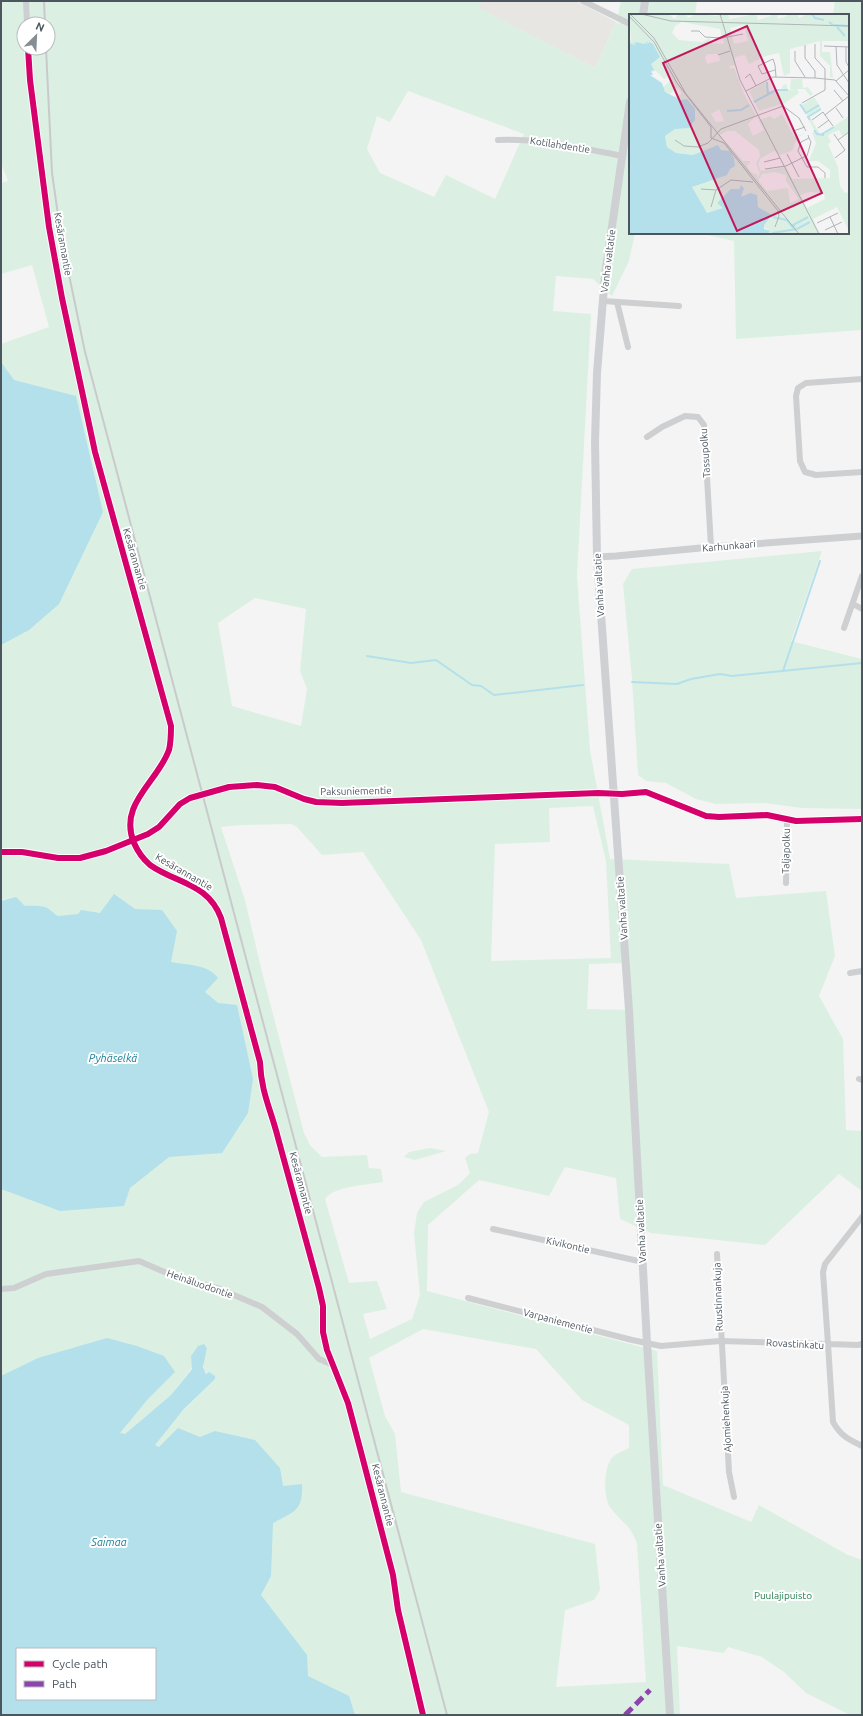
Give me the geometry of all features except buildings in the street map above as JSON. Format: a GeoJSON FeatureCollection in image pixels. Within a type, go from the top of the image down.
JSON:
{"type":"FeatureCollection","features":[{"type":"Feature","properties":{"kind":"main road"},"geometry":{"type":"LineString","coordinates":[[643,14],[645,1]]}},
{"type":"Feature","properties":{"kind":"main road","name":"Vanha valtatie"},"geometry":{"type":"LineString","coordinates":[[629,109],[605,275],[597,373],[595,442],[597,557],[630,1010],[647,1344],[670,1715]]}},
{"type":"Feature","properties":{"kind":"street"},"geometry":{"type":"LineString","coordinates":[[26,1],[27,16]]}},
{"type":"Feature","properties":{"kind":"street"},"geometry":{"type":"LineString","coordinates":[[582,1],[629,24]]}},
{"type":"Feature","properties":{"kind":"street","name":"Kesärannantie"},"geometry":{"type":"LineString","coordinates":[[28,56],[30,80],[49,227],[62,298],[95,452],[171,726],[169,750],[134,806],[130,828],[133,840],[143,858],[151,865],[201,891],[210,898],[217,907],[260,1062],[265,1099],[277,1132],[319,1288],[323,1306],[323,1332],[326,1350],[348,1403],[393,1575],[398,1610],[424,1715]]}},
{"type":"Feature","properties":{"kind":"street","name":"Kotilahdentie"},"geometry":{"type":"LineString","coordinates":[[498,140],[518,139],[551,143],[622,156]]}},
{"type":"Feature","properties":{"kind":"street"},"geometry":{"type":"LineString","coordinates":[[603,301],[679,306]]}},
{"type":"Feature","properties":{"kind":"street"},"geometry":{"type":"LineString","coordinates":[[617,302],[628,347]]}},
{"type":"Feature","properties":{"kind":"street"},"geometry":{"type":"LineString","coordinates":[[862,379],[806,383],[798,388],[796,396],[800,461],[805,472],[816,474],[862,472]]}},
{"type":"Feature","properties":{"kind":"street","name":"Tassupolku"},"geometry":{"type":"LineString","coordinates":[[647,437],[662,426],[686,416],[698,417],[704,425],[711,547]]}},
{"type":"Feature","properties":{"kind":"street","name":"Karhunkaari"},"geometry":{"type":"LineString","coordinates":[[597,557],[862,536]]}},
{"type":"Feature","properties":{"kind":"street"},"geometry":{"type":"LineString","coordinates":[[844,628],[862,576]]}},
{"type":"Feature","properties":{"kind":"street"},"geometry":{"type":"LineString","coordinates":[[852,604],[862,609]]}},
{"type":"Feature","properties":{"kind":"street","name":"Paksuniementie"},"geometry":{"type":"LineString","coordinates":[[1,852],[22,852],[58,858],[80,858],[148,834],[159,827],[180,804],[190,798],[242,785],[275,787],[304,799],[316,802],[342,803],[373,800],[622,794],[646,792],[706,816],[720,817],[768,815],[787,820],[801,821],[862,819]]}},
{"type":"Feature","properties":{"kind":"street","name":"Taljapolku"},"geometry":{"type":"LineString","coordinates":[[786,883],[787,820]]}},
{"type":"Feature","properties":{"kind":"street"},"geometry":{"type":"LineString","coordinates":[[850,974],[862,971]]}},
{"type":"Feature","properties":{"kind":"street"},"geometry":{"type":"LineString","coordinates":[[862,1217],[828,1258],[824,1264],[823,1272],[828,1344],[858,1346],[862,1344]]}},
{"type":"Feature","properties":{"kind":"street","name":"Kivikontie"},"geometry":{"type":"LineString","coordinates":[[493,1229],[643,1262]]}},
{"type":"Feature","properties":{"kind":"street","name":"Ruustinnankuja"},"geometry":{"type":"LineString","coordinates":[[717,1254],[720,1341]]}},
{"type":"Feature","properties":{"kind":"street","name":"Heinäluodontie"},"geometry":{"type":"LineString","coordinates":[[1,1289],[14,1288],[46,1274],[139,1261],[176,1277],[220,1288],[262,1307],[297,1334],[319,1359],[332,1365]]}},
{"type":"Feature","properties":{"kind":"street","name":"Varpaniementie"},"geometry":{"type":"LineString","coordinates":[[468,1298],[647,1344]]}},
{"type":"Feature","properties":{"kind":"street","name":"Rovastinkatu"},"geometry":{"type":"LineString","coordinates":[[647,1344],[662,1346],[720,1341],[828,1344],[833,1422],[839,1432],[848,1439],[862,1446]]}},
{"type":"Feature","properties":{"kind":"street","name":"Ajomiehenkuja"},"geometry":{"type":"LineString","coordinates":[[720,1341],[722,1349],[729,1472],[734,1497]]}},
{"type":"Feature","properties":{"kind":"shaded area"},"geometry":{"type":"Polygon","coordinates":[[[482,1],[576,1],[616,22],[595,68],[478,8],[482,1]]]}},
{"type":"Feature","properties":{"kind":"green space","name":"Puulajipuisto"},"geometry":{"type":"Polygon","coordinates":[[[1,1],[482,1],[479,8],[595,68],[616,22],[619,24],[622,17],[618,14],[621,1],[697,1],[695,14],[629,14],[629,234],[635,234],[629,261],[612,296],[593,279],[556,276],[553,311],[591,314],[577,576],[590,750],[610,859],[729,864],[736,898],[826,891],[835,956],[819,996],[843,1039],[846,1130],[862,1131],[862,1191],[839,1174],[765,1245],[651,1233],[620,1219],[616,1178],[565,1167],[549,1196],[479,1180],[428,1225],[427,1291],[657,1351],[663,1485],[751,1522],[759,1505],[848,1555],[862,1560],[862,1715],[850,1715],[806,1693],[784,1672],[762,1657],[728,1647],[724,1653],[677,1646],[680,1715],[232,1715],[94,1499],[215,1379],[204,1369],[207,1348],[171,1395],[125,1434],[1,1467],[1,1052],[50,911],[47,908],[33,905],[25,906],[14,900],[1,901],[1,344],[49,327],[32,265],[1,274],[1,183],[8,181],[1,163],[1,1]],[[408,91],[390,122],[377,116],[367,149],[380,173],[434,197],[446,175],[495,199],[524,134],[408,91]],[[255,598],[218,623],[232,706],[301,726],[307,689],[300,671],[306,609],[255,598]],[[593,806],[549,808],[550,842],[495,844],[491,961],[611,958],[606,861],[593,806]],[[291,824],[221,827],[245,900],[263,976],[304,1133],[310,1145],[322,1157],[367,1155],[369,1168],[381,1169],[383,1182],[360,1185],[336,1191],[325,1199],[349,1283],[377,1281],[387,1309],[363,1314],[370,1339],[412,1319],[420,1295],[414,1233],[417,1213],[424,1202],[458,1185],[470,1173],[465,1158],[470,1154],[478,1153],[489,1112],[421,940],[363,852],[322,855],[297,827],[291,824]],[[626,963],[589,964],[587,1009],[629,1010],[626,963]],[[423,1329],[369,1358],[385,1416],[395,1434],[401,1492],[595,1544],[600,1590],[594,1600],[565,1610],[556,1687],[646,1682],[637,1544],[628,1527],[610,1507],[605,1490],[607,1469],[612,1457],[629,1448],[629,1425],[582,1400],[536,1349],[423,1329]]]}},
{"type":"Feature","properties":{"kind":"green space"},"geometry":{"type":"Polygon","coordinates":[[[835,1],[862,1],[862,330],[736,339],[734,241],[703,234],[849,234],[849,14],[833,14],[835,1]]]}},
{"type":"Feature","properties":{"kind":"green space"},"geometry":{"type":"Polygon","coordinates":[[[822,551],[791,641],[862,659],[862,809],[802,808],[765,803],[716,804],[696,799],[666,783],[646,781],[638,775],[632,679],[623,584],[632,569],[822,551]]]}},
{"type":"Feature","properties":{"kind":"green space"},"geometry":{"type":"Polygon","coordinates":[[[430,1148],[446,1151],[415,1160],[404,1157],[409,1152],[430,1148]]]}},
{"type":"Feature","properties":{"kind":"water"},"geometry":{"type":"Polygon","coordinates":[[[1,362],[14,380],[76,396],[103,512],[59,604],[29,630],[1,645],[1,362]]]}},
{"type":"Feature","properties":{"kind":"water","name":"Pyhäselkä"},"geometry":{"type":"Polygon","coordinates":[[[114,894],[135,909],[162,910],[177,931],[171,962],[197,966],[214,973],[218,978],[205,992],[218,1003],[237,1005],[253,1079],[248,1113],[222,1153],[169,1157],[130,1188],[124,1206],[60,1211],[1,1189],[1,901],[16,897],[25,906],[45,907],[58,916],[78,914],[81,910],[100,913],[114,894]]]}},
{"type":"Feature","properties":{"kind":"water","name":"Saimaa"},"geometry":{"type":"Polygon","coordinates":[[[107,1338],[137,1346],[164,1356],[175,1372],[148,1399],[120,1433],[125,1434],[171,1395],[192,1369],[191,1356],[198,1346],[204,1344],[207,1348],[203,1367],[206,1374],[209,1372],[215,1376],[215,1379],[183,1410],[155,1445],[159,1447],[178,1428],[200,1437],[215,1431],[255,1440],[280,1468],[283,1486],[302,1484],[301,1500],[299,1505],[292,1513],[273,1523],[271,1576],[261,1595],[307,1655],[308,1676],[349,1696],[355,1715],[1,1715],[1,1376],[38,1358],[107,1338]]]}},
{"type":"Feature","properties":{"kind":"waterway"},"geometry":{"type":"LineString","coordinates":[[783,671],[820,561]]}},
{"type":"Feature","properties":{"kind":"waterway"},"geometry":{"type":"LineString","coordinates":[[367,656],[411,663],[436,660],[472,685],[481,686],[494,695],[583,685]]}},
{"type":"Feature","properties":{"kind":"waterway"},"geometry":{"type":"LineString","coordinates":[[632,682],[677,684],[691,679],[720,674],[732,676],[862,663]]}},
{"type":"Feature","properties":{"kind":"railway"},"geometry":{"type":"LineString","coordinates":[[44,1],[45,16]]}},
{"type":"Feature","properties":{"kind":"railway"},"geometry":{"type":"LineString","coordinates":[[46,56],[52,173],[61,236],[85,352],[447,1715]]}},
{"type":"Feature","properties":{"kind":"marked path"},"geometry":{"type":"LineString","coordinates":[[625,1715],[650,1690]]}},
{"type":"Feature","properties":{"kind":"cycle path"},"geometry":{"type":"LineString","coordinates":[[28,56],[30,80],[49,227],[62,298],[95,452],[171,726],[171,741],[169,750],[163,762],[135,805],[131,817],[130,829],[134,843],[147,863],[200,891],[215,906],[221,918],[260,1062],[264,1092],[319,1288],[323,1306],[323,1332],[327,1350],[348,1403],[393,1575],[398,1610],[423,1715]]}},
{"type":"Feature","properties":{"kind":"cycle path"},"geometry":{"type":"LineString","coordinates":[[1,852],[22,852],[58,858],[80,858],[106,851],[148,834],[159,827],[180,804],[190,798],[229,787],[257,785],[275,787],[304,799],[316,802],[342,803],[646,792],[706,816],[719,817],[767,815],[796,821],[862,819]]}}]}
